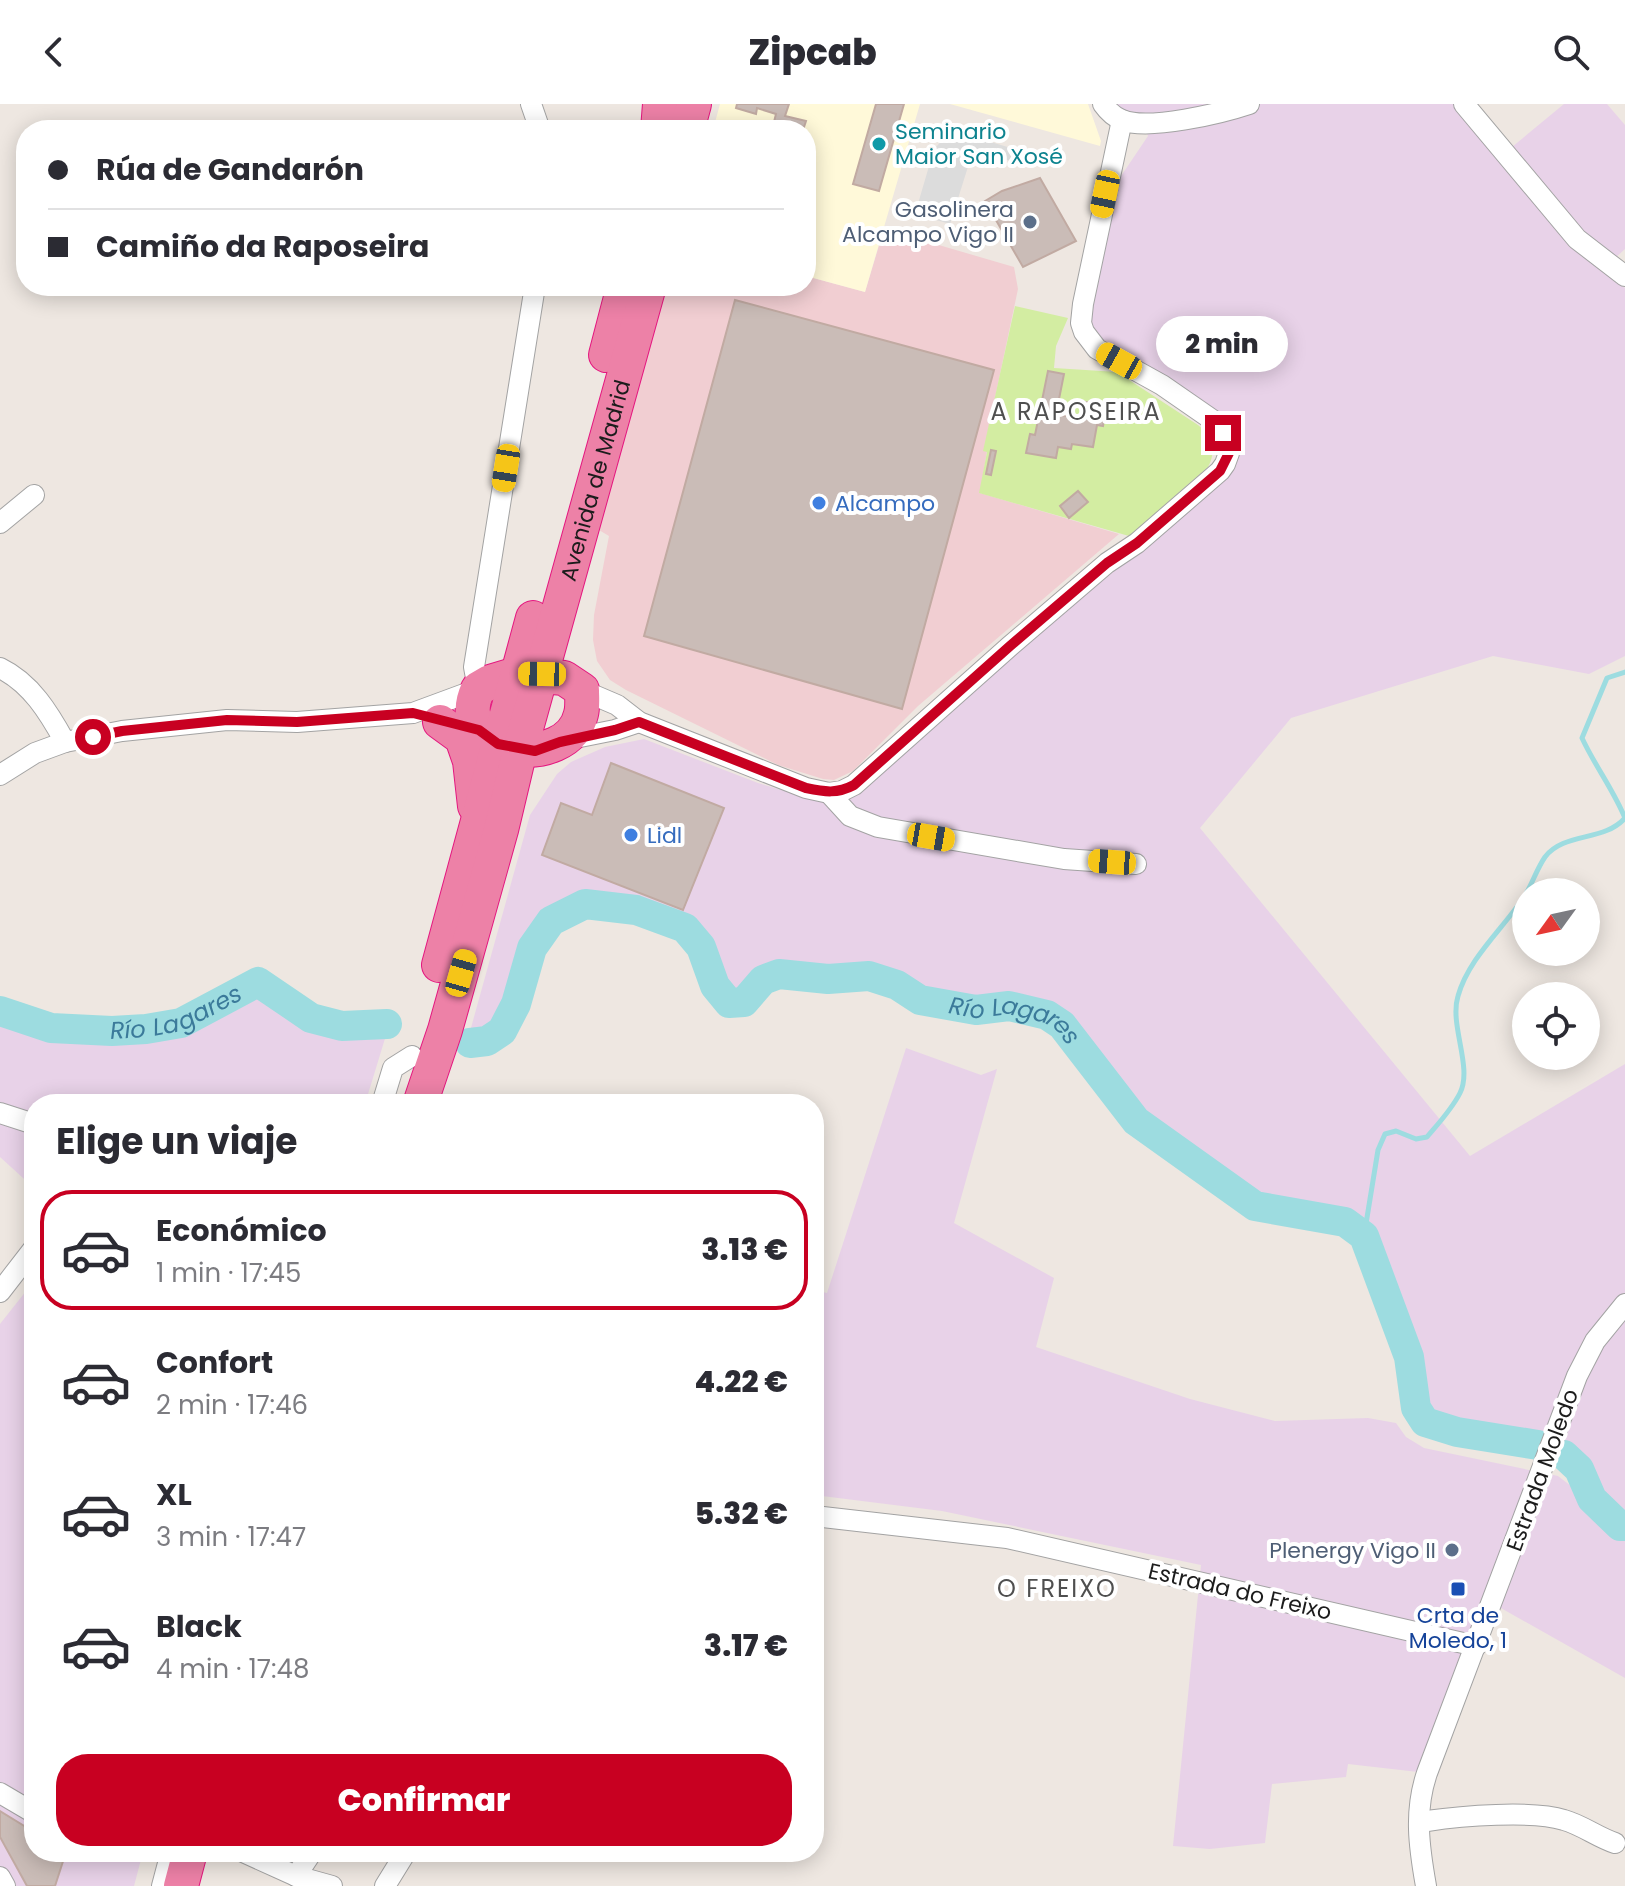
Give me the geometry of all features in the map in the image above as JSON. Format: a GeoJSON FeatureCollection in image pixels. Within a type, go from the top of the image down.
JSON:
{"type":"FeatureCollection","features":[{"type":"Feature","properties":{"kind":"highway","name":"Avenida de Madrid"},"geometry":{"type":"LineString","coordinates":[[423,1094],[445,1030],[489,826],[482,715],[512,656],[531,627],[621,296]]}},
{"type":"Feature","properties":{"kind":"highway","name":"Avenida de Madrid"},"geometry":{"type":"LineString","coordinates":[[482,715],[565,589],[646,296]]}},
{"type":"Feature","properties":{"kind":"highway"},"geometry":{"type":"LineString","coordinates":[[489,826],[581,716],[582,690],[565,589]]}},
{"type":"Feature","properties":{"kind":"highway"},"geometry":{"type":"LineString","coordinates":[[482,715],[564,678],[582,690]]}},
{"type":"Feature","properties":{"kind":"highway"},"geometry":{"type":"LineString","coordinates":[[482,715],[535,751],[560,742]]}},
{"type":"Feature","properties":{"kind":"highway"},"geometry":{"type":"LineString","coordinates":[[482,715],[489,826]]}},
{"type":"Feature","properties":{"kind":"highway","name":"Avenida de Madrid"},"geometry":{"type":"LineString","coordinates":[[402,1094],[412,1056],[489,826]]}},
{"type":"Feature","properties":{"kind":"highway"},"geometry":{"type":"LineString","coordinates":[[181,1886],[187,1862]]}},
{"type":"Feature","properties":{"kind":"highway"},"geometry":{"type":"LineString","coordinates":[[200,1886],[207,1862]]}},
{"type":"Feature","properties":{"kind":"street"},"geometry":{"type":"LineString","coordinates":[[1103,104],[1113,116],[1146,124],[1249,104]]}},
{"type":"Feature","properties":{"kind":"street"},"geometry":{"type":"LineString","coordinates":[[1464,104],[1577,239],[1625,276]]}},
{"type":"Feature","properties":{"kind":"street"},"geometry":{"type":"LineString","coordinates":[[582,690],[617,705],[639,722],[779,779],[829,793],[842,791],[854,785],[1010,646],[1220,471],[1229,453],[1227,442],[1214,421],[1162,385],[1097,349],[1081,323],[1122,120]]}},
{"type":"Feature","properties":{"kind":"street"},"geometry":{"type":"LineString","coordinates":[[0,775],[35,753],[65,742],[122,731],[227,720],[297,722],[482,715],[474,667],[533,296]]}},
{"type":"Feature","properties":{"kind":"street"},"geometry":{"type":"LineString","coordinates":[[0,523],[34,495]]}},
{"type":"Feature","properties":{"kind":"street"},"geometry":{"type":"LineString","coordinates":[[0,668],[36,697],[65,742]]}},
{"type":"Feature","properties":{"kind":"street"},"geometry":{"type":"LineString","coordinates":[[560,742],[639,722]]}},
{"type":"Feature","properties":{"kind":"street"},"geometry":{"type":"LineString","coordinates":[[829,793],[850,816],[878,827],[1064,859],[1136,864]]}},
{"type":"Feature","properties":{"kind":"street"},"geometry":{"type":"LineString","coordinates":[[385,1094],[393,1068],[412,1056]]}},
{"type":"Feature","properties":{"kind":"street"},"geometry":{"type":"LineString","coordinates":[[0,1113],[24,1121]]}},
{"type":"Feature","properties":{"kind":"street"},"geometry":{"type":"LineString","coordinates":[[0,1292],[24,1261]]}},
{"type":"Feature","properties":{"kind":"street","name":"Estrada Moledo"},"geometry":{"type":"LineString","coordinates":[[1426,1886],[1417,1818],[1419,1795],[1577,1376],[1595,1341],[1625,1304]]}},
{"type":"Feature","properties":{"kind":"street","name":"Estrada do Freixo"},"geometry":{"type":"LineString","coordinates":[[824,1517],[1007,1538],[1476,1646]]}},
{"type":"Feature","properties":{"kind":"street"},"geometry":{"type":"LineString","coordinates":[[0,1793],[24,1807]]}},
{"type":"Feature","properties":{"kind":"street"},"geometry":{"type":"LineString","coordinates":[[1427,1821],[1461,1816],[1550,1817],[1573,1823],[1596,1837],[1615,1843]]}},
{"type":"Feature","properties":{"kind":"street"},"geometry":{"type":"LineString","coordinates":[[162,1886],[168,1862]]}},
{"type":"Feature","properties":{"kind":"street"},"geometry":{"type":"LineString","coordinates":[[265,1862],[296,1876],[332,1886]]}},
{"type":"Feature","properties":{"kind":"street"},"geometry":{"type":"LineString","coordinates":[[296,1876],[305,1862]]}},
{"type":"Feature","properties":{"kind":"street"},"geometry":{"type":"LineString","coordinates":[[385,1886],[400,1862]]}},
{"type":"Feature","properties":{"kind":"street"},"geometry":{"type":"LineString","coordinates":[[0,1877],[5,1886]]}},
{"type":"Feature","properties":{"kind":"shaded area"},"geometry":{"type":"Polygon","coordinates":[[[720,104],[920,104],[865,292],[816,279],[816,120],[716,120],[720,104]]]}},
{"type":"Feature","properties":{"kind":"shaded area"},"geometry":{"type":"Polygon","coordinates":[[[950,104],[1088,104],[1100,146],[950,104]]]}},
{"type":"Feature","properties":{"kind":"shaded area"},"geometry":{"type":"Polygon","coordinates":[[[1115,104],[1464,104],[1506,152],[1564,104],[1607,104],[1625,125],[1625,249],[1602,270],[1625,288],[1625,656],[1589,674],[1493,656],[1291,718],[1200,828],[1470,1156],[1625,1064],[1625,1519],[1599,1495],[1585,1464],[1570,1450],[1539,1437],[1459,1425],[1429,1415],[1423,1405],[1416,1355],[1370,1232],[1349,1215],[1257,1199],[1141,1115],[1067,1019],[1050,1008],[1009,998],[976,1002],[923,992],[900,978],[870,969],[828,971],[777,966],[759,973],[740,994],[732,995],[722,982],[707,943],[689,921],[638,903],[584,896],[546,914],[525,945],[509,1002],[496,1026],[485,1034],[469,1035],[530,815],[557,774],[571,762],[605,747],[644,739],[758,783],[825,803],[971,692],[1223,479],[1237,455],[1237,437],[1225,419],[1101,342],[1089,318],[1115,185],[1148,136],[1140,114],[1120,109],[1115,104]]]}},
{"type":"Feature","properties":{"kind":"shaded area"},"geometry":{"type":"Polygon","coordinates":[[[952,130],[1030,154],[1029,164],[972,154],[950,224],[915,214],[934,149],[952,130]]]}},
{"type":"Feature","properties":{"kind":"shaded area"},"geometry":{"type":"Polygon","coordinates":[[[884,229],[1014,267],[1018,289],[984,450],[987,451],[980,493],[1119,534],[918,706],[853,771],[834,780],[778,765],[610,680],[597,661],[593,640],[594,615],[609,536],[599,530],[660,296],[816,296],[816,279],[865,292],[884,229]]]}},
{"type":"Feature","properties":{"kind":"shaded area"},"geometry":{"type":"Polygon","coordinates":[[[257,991],[308,1025],[341,1034],[387,1032],[368,1094],[24,1094],[24,1179],[0,1157],[0,1019],[49,1036],[112,1039],[184,1030],[257,991]]]}},
{"type":"Feature","properties":{"kind":"shaded area"},"geometry":{"type":"Polygon","coordinates":[[[906,1048],[981,1075],[997,1069],[954,1223],[1054,1278],[1036,1347],[1190,1399],[1275,1421],[1368,1418],[1396,1423],[1406,1437],[1424,1448],[1558,1476],[1571,1486],[1583,1506],[1615,1537],[1625,1538],[1625,1678],[1492,1603],[1427,1773],[1348,1764],[1346,1777],[1272,1784],[1265,1843],[1210,1849],[1173,1846],[1201,1565],[942,1511],[824,1496],[824,1292],[827,1293],[906,1048]]]}},
{"type":"Feature","properties":{"kind":"shaded area"},"geometry":{"type":"Polygon","coordinates":[[[24,1294],[24,1862],[140,1862],[134,1886],[0,1886],[0,1324],[24,1294]]]}},
{"type":"Feature","properties":{"kind":"green space"},"geometry":{"type":"Polygon","coordinates":[[[1015,306],[1068,318],[1056,346],[1054,368],[1117,372],[1198,425],[1210,439],[1212,455],[1208,467],[1129,536],[979,493],[987,452],[983,451],[1015,306]]]}},
{"type":"Feature","properties":{"kind":"building"},"geometry":{"type":"Polygon","coordinates":[[[737,104],[789,104],[785,116],[802,120],[774,120],[776,114],[757,108],[756,114],[736,108],[737,104]]]}},
{"type":"Feature","properties":{"kind":"building","name":"Seminario Maior San Xosé"},"geometry":{"type":"Polygon","coordinates":[[[876,104],[904,104],[879,191],[853,184],[876,104]]]}},
{"type":"Feature","properties":{"kind":"building"},"geometry":{"type":"Polygon","coordinates":[[[1040,178],[1076,241],[1023,267],[985,201],[1002,191],[1040,178]]]}},
{"type":"Feature","properties":{"kind":"building","name":"Alcampo"},"geometry":{"type":"Polygon","coordinates":[[[735,300],[994,370],[902,709],[644,636],[735,300]]]}},
{"type":"Feature","properties":{"kind":"building"},"geometry":{"type":"Polygon","coordinates":[[[1048,371],[1064,374],[1056,414],[1081,419],[1085,402],[1101,405],[1099,414],[1105,415],[1103,426],[1097,425],[1093,447],[1072,444],[1071,449],[1058,447],[1056,458],[1026,453],[1030,434],[1035,435],[1048,371]]]}},
{"type":"Feature","properties":{"kind":"building"},"geometry":{"type":"Polygon","coordinates":[[[991,450],[996,451],[991,475],[986,474],[991,450]]]}},
{"type":"Feature","properties":{"kind":"building"},"geometry":{"type":"Polygon","coordinates":[[[1078,491],[1088,502],[1069,518],[1060,506],[1078,491]]]}},
{"type":"Feature","properties":{"kind":"building","name":"Lidl"},"geometry":{"type":"Polygon","coordinates":[[[611,763],[724,808],[683,910],[542,855],[561,803],[592,815],[611,763]]]}},
{"type":"Feature","properties":{"kind":"building"},"geometry":{"type":"Polygon","coordinates":[[[0,1811],[24,1826],[24,1862],[63,1862],[55,1886],[27,1886],[0,1837],[0,1811]]]}},
{"type":"Feature","properties":{"kind":"waterway"},"geometry":{"type":"LineString","coordinates":[[1534,878],[1542,861],[1553,849],[1606,831],[1625,818],[1582,738],[1607,678],[1625,672]]}},
{"type":"Feature","properties":{"kind":"waterway","name":"Río Lagares"},"geometry":{"type":"LineString","coordinates":[[470,1043],[487,1041],[502,1031],[516,1004],[532,948],[551,921],[585,904],[636,910],[685,928],[701,947],[715,986],[729,1003],[744,1002],[763,980],[779,974],[828,979],[869,976],[897,985],[920,1000],[976,1010],[1009,1006],[1047,1015],[1062,1025],[1136,1121],[1255,1206],[1345,1222],[1364,1236],[1409,1357],[1416,1408],[1425,1422],[1457,1432],[1538,1445]]}},
{"type":"Feature","properties":{"kind":"waterway"},"geometry":{"type":"LineString","coordinates":[[1364,1236],[1378,1150],[1385,1134],[1396,1131],[1416,1139],[1427,1137],[1460,1093],[1464,1071],[1456,1020],[1458,996],[1470,968],[1512,914]]}},
{"type":"Feature","properties":{"kind":"waterway","name":"Río Lagares"},"geometry":{"type":"LineString","coordinates":[[0,1011],[51,1028],[146,1029],[181,1023],[258,982],[311,1018],[342,1026],[387,1024]]}},
{"type":"Feature","properties":{"kind":"waterway","name":"Río Lagares"},"geometry":{"type":"LineString","coordinates":[[1564,1455],[1579,1469],[1592,1499],[1620,1526],[1625,1526]]}},
{"type":"Feature","properties":{"kind":"place","name":"Seminario Maior San Xosé"},"geometry":{"type":"Point","coordinates":[879,144]}},
{"type":"Feature","properties":{"kind":"place","name":"Gasolinera Alcampo Vigo II"},"geometry":{"type":"Point","coordinates":[1030,222]}},
{"type":"Feature","properties":{"kind":"place","name":"Alcampo"},"geometry":{"type":"Point","coordinates":[819,503]}},
{"type":"Feature","properties":{"kind":"place","name":"Lidl"},"geometry":{"type":"Point","coordinates":[631,835]}},
{"type":"Feature","properties":{"kind":"place","name":"Plenergy Vigo II"},"geometry":{"type":"Point","coordinates":[1452,1550]}},
{"type":"Feature","properties":{"kind":"place","name":"Crta de Moledo, 1"},"geometry":{"type":"Point","coordinates":[1458,1589]}},
{"type":"Feature","properties":{"kind":"district","name":"A RAPOSEIRA"},"geometry":{"type":"Point","coordinates":[1076,412]}},
{"type":"Feature","properties":{"kind":"district","name":"O FREIXO"},"geometry":{"type":"Point","coordinates":[1057,1589]}},
{"type":"Feature","properties":{"kind":"route"},"geometry":{"type":"LineString","coordinates":[[93,737],[227,720],[297,722],[413,713],[479,730],[498,744],[535,751],[639,722],[779,779],[829,793],[842,791],[854,785],[1010,646],[1220,471],[1229,453],[1223,433]]}}]}
